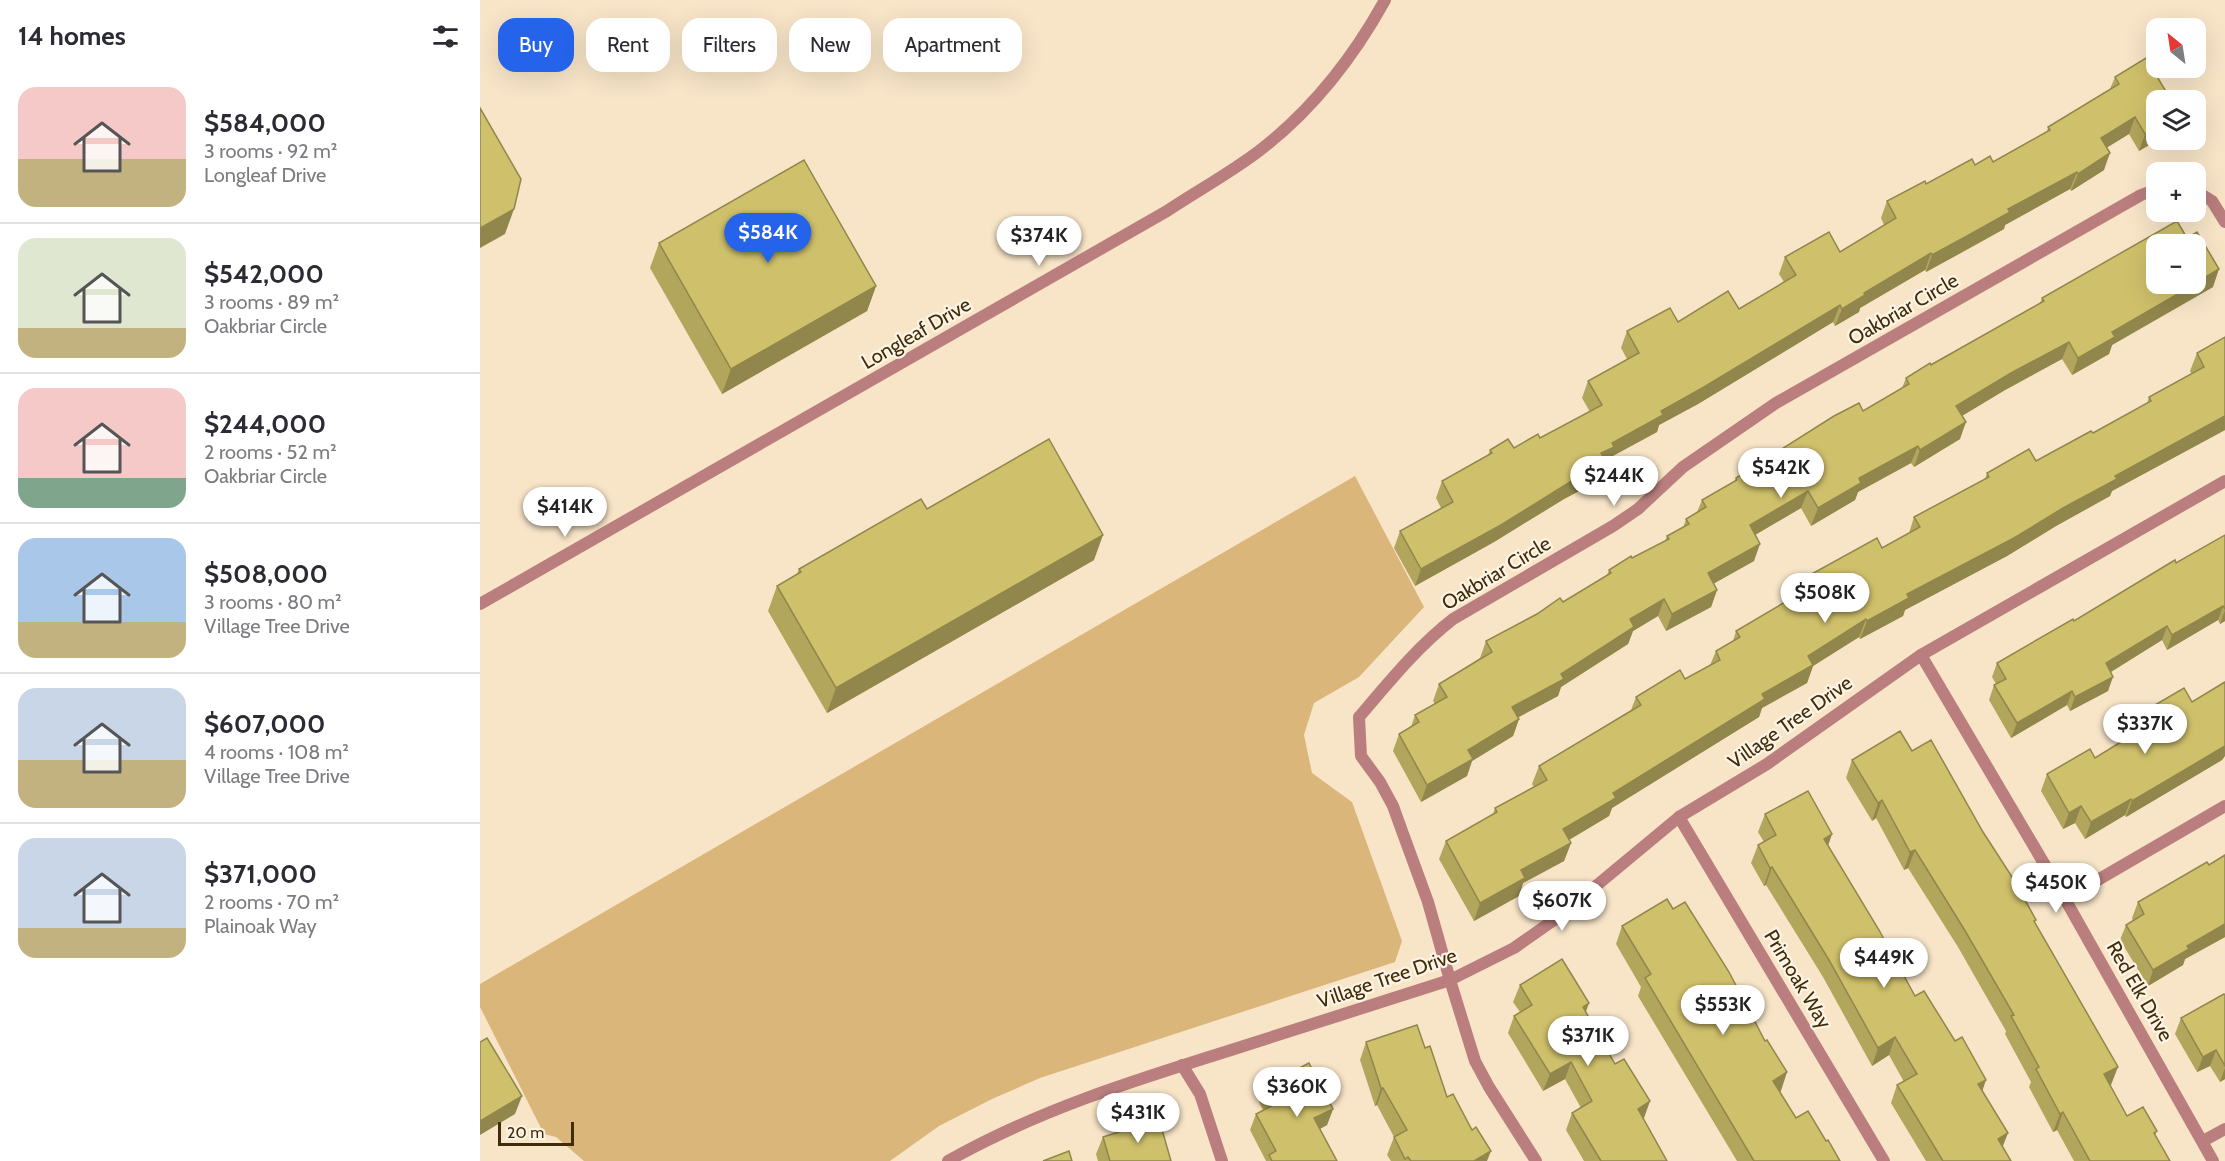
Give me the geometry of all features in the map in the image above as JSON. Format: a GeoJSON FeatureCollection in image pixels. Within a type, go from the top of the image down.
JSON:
{"type":"FeatureCollection","features":[{"type":"Feature","properties":{"kind":"street","name":"Longleaf Drive"},"geometry":{"type":"LineString","coordinates":[[480,604],[1167,211],[1259,151],[1308,108],[1346,62],[1385,0]]}},
{"type":"Feature","properties":{"kind":"street","name":"Oakbriar Circle"},"geometry":{"type":"LineString","coordinates":[[1536,1161],[1489,1087],[1475,1060],[1428,902],[1393,806],[1380,782],[1361,756],[1359,717],[1408,658],[1430,637],[1453,620],[1614,526],[1638,509],[1683,467],[1776,403],[2146,193]]}},
{"type":"Feature","properties":{"kind":"street"},"geometry":{"type":"LineString","coordinates":[[2206,197],[2212,201],[2225,222]]}},
{"type":"Feature","properties":{"kind":"street","name":"Village Tree Drive"},"geometry":{"type":"LineString","coordinates":[[948,1161],[989,1137],[1044,1112],[1182,1065],[1450,981],[1514,948],[1561,915],[1679,817],[1767,764],[1921,655],[2225,481]]}},
{"type":"Feature","properties":{"kind":"street","name":"Red Elk Drive"},"geometry":{"type":"LineString","coordinates":[[1921,655],[2065,899],[2213,1161]]}},
{"type":"Feature","properties":{"kind":"street"},"geometry":{"type":"LineString","coordinates":[[2065,899],[2225,806]]}},
{"type":"Feature","properties":{"kind":"street","name":"Primoak Way"},"geometry":{"type":"LineString","coordinates":[[1679,817],[1884,1161]]}},
{"type":"Feature","properties":{"kind":"street"},"geometry":{"type":"LineString","coordinates":[[1182,1065],[1200,1094],[1222,1161]]}},
{"type":"Feature","properties":{"kind":"street"},"geometry":{"type":"LineString","coordinates":[[2203,1141],[2225,1129]]}},
{"type":"Feature","properties":{"kind":"shaded area"},"geometry":{"type":"Polygon","coordinates":[[[1355,476],[1424,607],[1359,677],[1314,703],[1304,735],[1312,773],[1352,802],[1402,941],[1395,962],[1040,1078],[939,1126],[890,1161],[584,1161],[556,1137],[544,1134],[480,1007],[480,984],[1355,476]]]}},
{"type":"Feature","properties":{"kind":"building"},"geometry":{"type":"Polygon","coordinates":[[[2146,58],[2146,78],[2158,78],[2165,90],[2146,90],[2146,133],[2135,117],[2101,138],[2110,153],[2078,174],[2077,172],[2008,209],[2010,212],[1932,255],[1931,253],[1864,293],[1865,295],[1842,309],[1840,305],[1661,411],[1663,415],[1612,443],[1614,447],[1601,453],[1606,463],[1421,569],[1400,531],[1453,502],[1442,481],[1492,453],[1490,450],[1508,439],[1514,448],[1538,434],[1540,438],[1602,405],[1588,381],[1639,353],[1627,331],[1670,308],[1678,322],[1728,291],[1739,309],[1796,275],[1785,257],[1829,232],[1840,252],[1896,218],[1887,201],[1925,181],[1926,184],[1972,159],[1975,165],[1990,156],[1993,162],[2050,130],[2048,127],[2119,84],[2115,77],[2146,58]]]}},
{"type":"Feature","properties":{"kind":"building"},"geometry":{"type":"Polygon","coordinates":[[[480,108],[521,179],[514,209],[480,228],[480,108]]]}},
{"type":"Feature","properties":{"kind":"building"},"geometry":{"type":"Polygon","coordinates":[[[804,160],[876,286],[731,369],[659,243],[804,160]]]}},
{"type":"Feature","properties":{"kind":"building"},"geometry":{"type":"Polygon","coordinates":[[[2178,222],[2185,234],[2154,234],[2178,222]]]}},
{"type":"Feature","properties":{"kind":"building"},"geometry":{"type":"Polygon","coordinates":[[[2146,239],[2146,294],[2178,294],[2112,332],[2115,337],[2078,358],[2069,342],[2011,373],[1956,406],[1966,422],[1920,450],[1918,446],[1859,478],[1861,483],[1818,508],[1808,491],[1750,525],[1760,544],[1708,573],[1717,590],[1672,614],[1664,599],[1630,619],[1634,627],[1561,674],[1564,679],[1512,707],[1519,719],[1468,750],[1473,759],[1427,785],[1399,734],[1419,722],[1415,715],[1447,697],[1439,684],[1492,652],[1486,641],[1537,614],[1560,598],[1563,602],[1611,573],[1609,570],[1631,556],[1632,558],[1669,539],[1667,536],[1689,524],[1686,519],[1706,507],[1702,500],[1737,480],[1736,478],[1834,416],[1859,403],[1863,411],[1909,384],[1906,378],[2044,301],[2042,298],[2146,239]]]}},
{"type":"Feature","properties":{"kind":"building"},"geometry":{"type":"Polygon","coordinates":[[[2206,247],[2219,269],[2206,277],[2206,247]]]}},
{"type":"Feature","properties":{"kind":"building"},"geometry":{"type":"Polygon","coordinates":[[[2225,337],[2225,416],[2115,476],[2117,479],[2014,538],[1907,594],[1909,598],[1867,621],[1866,619],[1808,656],[1813,665],[1762,694],[1765,699],[1613,793],[1616,798],[1563,829],[1571,843],[1521,870],[1525,878],[1480,903],[1446,841],[1497,812],[1495,808],[1547,780],[1539,766],[1641,705],[1636,697],[1680,670],[1685,679],[1720,660],[1716,651],[1740,637],[1736,631],[1814,585],[1808,576],[1877,538],[1882,548],[1920,527],[1914,517],[1989,477],[1987,473],[2029,449],[2036,461],[2151,401],[2149,397],[2204,367],[2197,353],[2225,337]]]}},
{"type":"Feature","properties":{"kind":"building"},"geometry":{"type":"Polygon","coordinates":[[[1049,439],[1103,535],[836,688],[777,586],[801,572],[799,569],[921,499],[927,509],[1049,439]]]}},
{"type":"Feature","properties":{"kind":"building"},"geometry":{"type":"Polygon","coordinates":[[[2225,535],[2225,609],[2223,606],[2172,635],[2167,626],[2106,663],[2113,677],[2075,697],[2072,691],[2017,723],[1994,685],[2006,679],[1997,663],[2073,619],[2074,621],[2175,560],[2176,563],[2225,535]]]}},
{"type":"Feature","properties":{"kind":"building"},"geometry":{"type":"Polygon","coordinates":[[[2225,682],[2225,746],[2132,801],[2131,799],[2091,822],[2081,806],[2069,813],[2047,774],[2090,749],[2095,758],[2155,721],[2148,709],[2184,688],[2192,702],[2225,682]]]}},
{"type":"Feature","properties":{"kind":"building"},"geometry":{"type":"Polygon","coordinates":[[[1900,731],[1912,751],[1931,740],[1983,832],[2014,880],[2036,920],[2034,921],[2118,1067],[2104,1074],[2127,1116],[2143,1107],[2170,1161],[2090,1161],[2063,1112],[2060,1114],[2036,1069],[2039,1067],[2011,1016],[2014,1015],[1964,929],[1915,850],[1910,852],[1882,800],[1878,803],[1852,760],[1900,731]]]}},
{"type":"Feature","properties":{"kind":"building"},"geometry":{"type":"Polygon","coordinates":[[[1808,791],[1832,834],[1824,839],[1879,930],[1915,996],[1924,991],[1955,1041],[1962,1037],[1986,1080],[1978,1084],[2008,1133],[1998,1139],[2011,1161],[1943,1161],[1897,1085],[1917,1074],[1895,1037],[1878,1048],[1829,960],[1772,867],[1770,868],[1758,845],[1776,835],[1765,814],[1808,791]]]}},
{"type":"Feature","properties":{"kind":"building"},"geometry":{"type":"Polygon","coordinates":[[[2225,855],[2225,924],[2187,946],[2189,949],[2153,970],[2126,925],[2144,914],[2138,902],[2207,862],[2209,865],[2225,855]]]}},
{"type":"Feature","properties":{"kind":"building"},"geometry":{"type":"Polygon","coordinates":[[[1667,899],[1673,909],[1685,902],[1729,972],[1765,1041],[1767,1040],[1787,1072],[1773,1081],[1796,1118],[1808,1111],[1840,1161],[1754,1161],[1645,978],[1651,974],[1622,926],[1667,899]]]}},
{"type":"Feature","properties":{"kind":"building"},"geometry":{"type":"Polygon","coordinates":[[[1562,959],[1589,1003],[1583,1007],[1615,1064],[1624,1059],[1650,1101],[1638,1109],[1667,1161],[1601,1161],[1572,1113],[1592,1101],[1571,1062],[1550,1074],[1514,1016],[1532,1005],[1520,985],[1562,959]]]}},
{"type":"Feature","properties":{"kind":"building"},"geometry":{"type":"Polygon","coordinates":[[[2224,994],[2225,1066],[2216,1050],[2203,1057],[2181,1018],[2224,994]]]}},
{"type":"Feature","properties":{"kind":"building"},"geometry":{"type":"Polygon","coordinates":[[[1417,1025],[1425,1048],[1430,1046],[1447,1097],[1453,1094],[1472,1130],[1476,1127],[1491,1151],[1474,1161],[1411,1161],[1408,1157],[1405,1159],[1394,1137],[1407,1130],[1381,1088],[1366,1042],[1417,1025]]]}},
{"type":"Feature","properties":{"kind":"building"},"geometry":{"type":"Polygon","coordinates":[[[487,1038],[522,1096],[480,1121],[480,1042],[487,1038]]]}},
{"type":"Feature","properties":{"kind":"building"},"geometry":{"type":"Polygon","coordinates":[[[1309,1063],[1333,1109],[1314,1118],[1337,1161],[1272,1161],[1269,1155],[1276,1151],[1256,1114],[1275,1104],[1265,1086],[1309,1063]]]}},
{"type":"Feature","properties":{"kind":"building"},"geometry":{"type":"Polygon","coordinates":[[[1159,1119],[1171,1161],[1110,1161],[1103,1137],[1159,1119]]]}},
{"type":"Feature","properties":{"kind":"building"},"geometry":{"type":"Polygon","coordinates":[[[1069,1151],[1072,1161],[1043,1161],[1069,1151]]]}}]}
